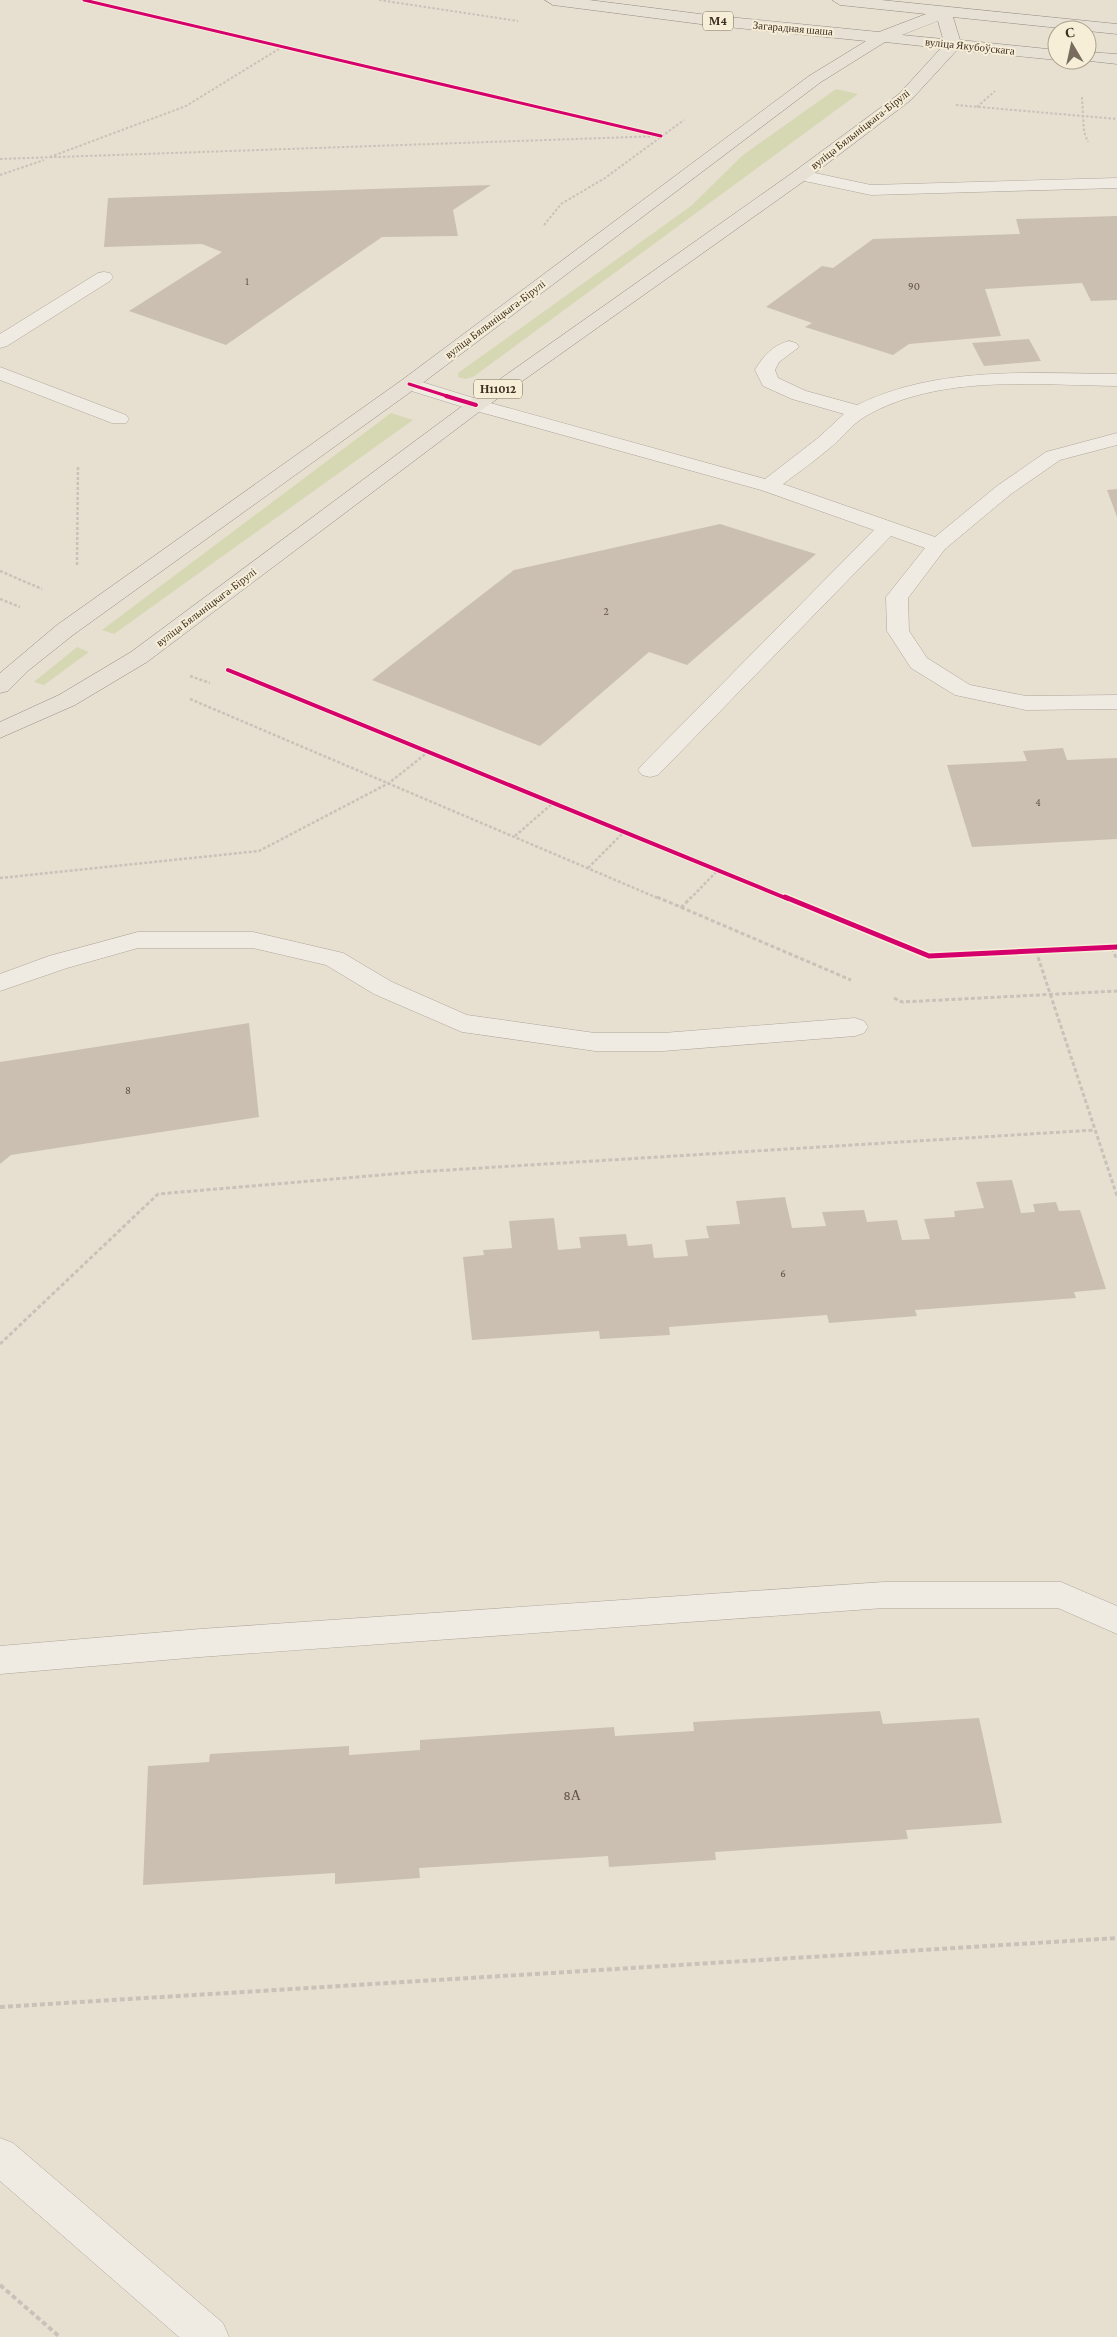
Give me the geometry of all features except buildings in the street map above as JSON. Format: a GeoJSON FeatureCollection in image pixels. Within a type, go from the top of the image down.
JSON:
{"type":"FeatureCollection","features":[{"type":"Feature","properties":{"kind":"main road","name":"Загарадная шаша"},"geometry":{"type":"LineString","coordinates":[[553,0],[708,20],[884,36]]}},
{"type":"Feature","properties":{"kind":"main road"},"geometry":{"type":"LineString","coordinates":[[840,0],[944,13],[1117,29]]}},
{"type":"Feature","properties":{"kind":"main road","name":"вуліца Бялыніцкага-Бірулі"},"geometry":{"type":"LineString","coordinates":[[0,686],[20,665],[65,630],[409,384],[815,79],[884,36],[944,13]]}},
{"type":"Feature","properties":{"kind":"main road"},"geometry":{"type":"LineString","coordinates":[[944,13],[953,45]]}},
{"type":"Feature","properties":{"kind":"main road","name":"вуліца Якубоўскага"},"geometry":{"type":"LineString","coordinates":[[884,36],[953,45],[1047,53]]}},
{"type":"Feature","properties":{"kind":"main road","name":"вуліца Бялыніцкага-Бірулі"},"geometry":{"type":"LineString","coordinates":[[0,731],[66,700],[139,657],[476,405],[801,175],[905,97],[953,45]]}},
{"type":"Feature","properties":{"kind":"main road"},"geometry":{"type":"LineString","coordinates":[[1097,58],[1117,59]]}},
{"type":"Feature","properties":{"kind":"street"},"geometry":{"type":"LineString","coordinates":[[801,175],[871,190],[1110,183]]}},
{"type":"Feature","properties":{"kind":"street"},"geometry":{"type":"LineString","coordinates":[[0,342],[104,277]]}},
{"type":"Feature","properties":{"kind":"street"},"geometry":{"type":"LineString","coordinates":[[789,347],[771,359],[765,370],[770,382],[799,395],[859,412]]}},
{"type":"Feature","properties":{"kind":"street"},"geometry":{"type":"LineString","coordinates":[[0,373],[119,419]]}},
{"type":"Feature","properties":{"kind":"street"},"geometry":{"type":"LineString","coordinates":[[768,486],[813,452],[859,412],[899,394],[952,384],[1037,380],[1117,380]]}},
{"type":"Feature","properties":{"kind":"street"},"geometry":{"type":"LineString","coordinates":[[409,384],[476,405],[768,486],[938,546]]}},
{"type":"Feature","properties":{"kind":"street"},"geometry":{"type":"LineString","coordinates":[[1117,439],[1053,456],[1004,490],[938,546],[897,597],[898,631],[919,663],[963,690],[1026,703],[1117,702]]}},
{"type":"Feature","properties":{"kind":"street"},"geometry":{"type":"LineString","coordinates":[[650,770],[887,528]]}},
{"type":"Feature","properties":{"kind":"street"},"geometry":{"type":"LineString","coordinates":[[0,982],[58,962],[138,940],[254,940],[334,959],[383,988],[462,1023],[586,1041],[663,1042],[855,1026]]}},
{"type":"Feature","properties":{"kind":"street"},"geometry":{"type":"LineString","coordinates":[[0,1660],[209,1642],[884,1595],[1061,1596],[1117,1620]]}},
{"type":"Feature","properties":{"kind":"street"},"geometry":{"type":"LineString","coordinates":[[0,2156],[209,2337]]}},
{"type":"Feature","properties":{"kind":"path"},"geometry":{"type":"LineString","coordinates":[[273,44],[292,49]]}},
{"type":"Feature","properties":{"kind":"path"},"geometry":{"type":"LineString","coordinates":[[0,175],[186,106],[282,47]]}},
{"type":"Feature","properties":{"kind":"path"},"geometry":{"type":"LineString","coordinates":[[1082,92],[1084,132],[1110,183]]}},
{"type":"Feature","properties":{"kind":"path"},"geometry":{"type":"LineString","coordinates":[[977,108],[1083,118],[1117,119]]}},
{"type":"Feature","properties":{"kind":"path"},"geometry":{"type":"LineString","coordinates":[[632,129],[661,136]]}},
{"type":"Feature","properties":{"kind":"path"},"geometry":{"type":"LineString","coordinates":[[0,159],[47,159],[661,136]]}},
{"type":"Feature","properties":{"kind":"path"},"geometry":{"type":"LineString","coordinates":[[77,571],[78,465]]}},
{"type":"Feature","properties":{"kind":"path"},"geometry":{"type":"LineString","coordinates":[[0,571],[48,591]]}},
{"type":"Feature","properties":{"kind":"path"},"geometry":{"type":"LineString","coordinates":[[0,599],[23,608]]}},
{"type":"Feature","properties":{"kind":"path"},"geometry":{"type":"LineString","coordinates":[[190,698],[858,983]]}},
{"type":"Feature","properties":{"kind":"path"},"geometry":{"type":"LineString","coordinates":[[419,748],[437,756]]}},
{"type":"Feature","properties":{"kind":"path"},"geometry":{"type":"LineString","coordinates":[[0,878],[259,851],[389,783],[428,752]]}},
{"type":"Feature","properties":{"kind":"path"},"geometry":{"type":"LineString","coordinates":[[544,799],[562,806]]}},
{"type":"Feature","properties":{"kind":"path"},"geometry":{"type":"LineString","coordinates":[[515,836],[553,803]]}},
{"type":"Feature","properties":{"kind":"path"},"geometry":{"type":"LineString","coordinates":[[615,828],[632,835]]}},
{"type":"Feature","properties":{"kind":"path"},"geometry":{"type":"LineString","coordinates":[[588,868],[624,832]]}},
{"type":"Feature","properties":{"kind":"path"},"geometry":{"type":"LineString","coordinates":[[709,866],[727,873]]}},
{"type":"Feature","properties":{"kind":"path"},"geometry":{"type":"LineString","coordinates":[[681,908],[718,870]]}},
{"type":"Feature","properties":{"kind":"path"},"geometry":{"type":"LineString","coordinates":[[1102,948],[1114,948],[1117,960]]}},
{"type":"Feature","properties":{"kind":"path"},"geometry":{"type":"LineString","coordinates":[[1026,951],[1046,950]]}},
{"type":"Feature","properties":{"kind":"path"},"geometry":{"type":"LineString","coordinates":[[1036,951],[1117,1196]]}},
{"type":"Feature","properties":{"kind":"path"},"geometry":{"type":"LineString","coordinates":[[894,998],[902,1002],[1117,991]]}},
{"type":"Feature","properties":{"kind":"path"},"geometry":{"type":"LineString","coordinates":[[0,1344],[158,1194],[416,1172],[1095,1130]]}},
{"type":"Feature","properties":{"kind":"path"},"geometry":{"type":"LineString","coordinates":[[0,2007],[1117,1938]]}},
{"type":"Feature","properties":{"kind":"path"},"geometry":{"type":"LineString","coordinates":[[0,2285],[60,2337]]}},
{"type":"Feature","properties":{"kind":"green space"},"geometry":{"type":"Polygon","coordinates":[[[836,89],[858,94],[473,377],[465,379],[458,377],[458,373],[691,206],[743,155],[836,89]]]}},
{"type":"Feature","properties":{"kind":"green space"},"geometry":{"type":"Polygon","coordinates":[[[391,413],[413,420],[114,634],[102,630],[391,413]]]}},
{"type":"Feature","properties":{"kind":"green space"},"geometry":{"type":"Polygon","coordinates":[[[77,647],[89,652],[44,685],[34,682],[77,647]]]}},
{"type":"Feature","properties":{"kind":"cycle path"},"geometry":{"type":"LineString","coordinates":[[84,0],[661,136]]}},
{"type":"Feature","properties":{"kind":"cycle path"},"geometry":{"type":"LineString","coordinates":[[409,384],[476,405]]}},
{"type":"Feature","properties":{"kind":"cycle path"},"geometry":{"type":"LineString","coordinates":[[228,670],[929,956],[1117,947]]}}]}
